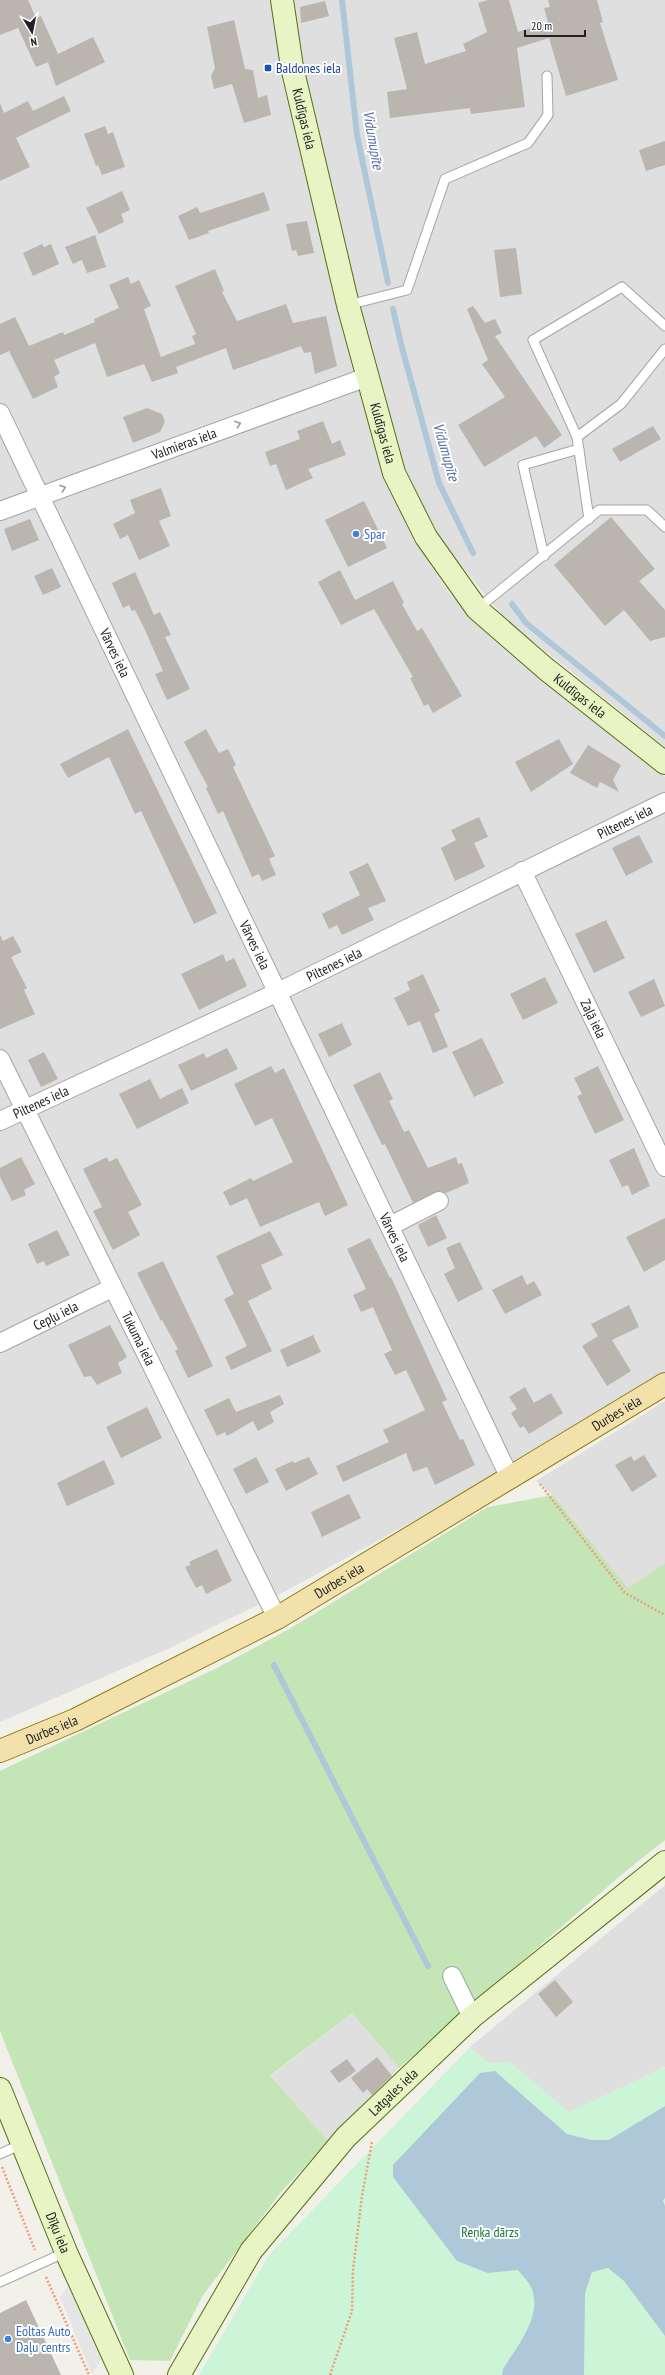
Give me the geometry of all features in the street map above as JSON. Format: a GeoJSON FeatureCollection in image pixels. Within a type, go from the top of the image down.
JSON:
{"type":"FeatureCollection","features":[{"type":"Feature","properties":{"kind":"main road","name":"Durbes iela"},"geometry":{"type":"LineString","coordinates":[[0,1751],[75,1720],[277,1618],[665,1384]]}},
{"type":"Feature","properties":{"kind":"street","name":"Kuldīgas iela"},"geometry":{"type":"LineString","coordinates":[[282,0],[292,67],[348,305],[367,377],[394,473],[426,537],[477,609],[546,669],[665,763]]}},
{"type":"Feature","properties":{"kind":"street","name":"Valmieras iela"},"geometry":{"type":"LineString","coordinates":[[0,511],[367,377]]}},
{"type":"Feature","properties":{"kind":"street","name":"Vārves iela"},"geometry":{"type":"LineString","coordinates":[[0,413],[390,1226],[519,1473]]}},
{"type":"Feature","properties":{"kind":"street","name":"Piltenes iela"},"geometry":{"type":"LineString","coordinates":[[0,1121],[278,992],[665,802]]}},
{"type":"Feature","properties":{"kind":"street","name":"Zaļā iela"},"geometry":{"type":"LineString","coordinates":[[522,871],[665,1167]]}},
{"type":"Feature","properties":{"kind":"street","name":"Tukuma iela"},"geometry":{"type":"LineString","coordinates":[[0,1059],[112,1288],[277,1618]]}},
{"type":"Feature","properties":{"kind":"street"},"geometry":{"type":"LineString","coordinates":[[390,1226],[439,1201]]}},
{"type":"Feature","properties":{"kind":"street","name":"Cepļu iela"},"geometry":{"type":"LineString","coordinates":[[0,1343],[112,1288]]}},
{"type":"Feature","properties":{"kind":"street","name":"Latgales iela"},"geometry":{"type":"LineString","coordinates":[[179,2375],[251,2251],[346,2137],[472,2017],[665,1862]]}},
{"type":"Feature","properties":{"kind":"street"},"geometry":{"type":"LineString","coordinates":[[452,1976],[472,2017]]}},
{"type":"Feature","properties":{"kind":"street","name":"Dīķu iela"},"geometry":{"type":"LineString","coordinates":[[0,2089],[66,2252],[122,2375]]}},
{"type":"Feature","properties":{"kind":"lane"},"geometry":{"type":"LineString","coordinates":[[348,305],[407,290],[445,179],[528,143],[548,115],[546,76]]}},
{"type":"Feature","properties":{"kind":"lane"},"geometry":{"type":"LineString","coordinates":[[589,519],[577,437],[533,340],[622,287],[665,326]]}},
{"type":"Feature","properties":{"kind":"lane"},"geometry":{"type":"LineString","coordinates":[[577,437],[621,404],[665,349]]}},
{"type":"Feature","properties":{"kind":"lane"},"geometry":{"type":"LineString","coordinates":[[544,556],[523,465],[579,449]]}},
{"type":"Feature","properties":{"kind":"lane"},"geometry":{"type":"LineString","coordinates":[[477,609],[599,510],[647,510],[665,526]]}},
{"type":"Feature","properties":{"kind":"lane"},"geometry":{"type":"LineString","coordinates":[[0,2154],[22,2144]]}},
{"type":"Feature","properties":{"kind":"lane"},"geometry":{"type":"LineString","coordinates":[[0,2282],[66,2252]]}},
{"type":"Feature","properties":{"kind":"path"},"geometry":{"type":"LineString","coordinates":[[519,1473],[625,1592],[665,1615]]}},
{"type":"Feature","properties":{"kind":"path"},"geometry":{"type":"LineString","coordinates":[[330,2375],[352,2311],[353,2270],[362,2196],[373,2138]]}},
{"type":"Feature","properties":{"kind":"shaded area"},"geometry":{"type":"Polygon","coordinates":[[[0,0],[272,0],[282,79],[361,397],[390,489],[421,550],[448,592],[480,624],[665,777],[665,1373],[516,1465],[282,1593],[170,1648],[0,1722],[0,0]]]}},
{"type":"Feature","properties":{"kind":"shaded area"},"geometry":{"type":"Polygon","coordinates":[[[292,0],[665,0],[665,747],[503,617],[434,532],[401,462],[362,321],[303,81],[292,0]]]}},
{"type":"Feature","properties":{"kind":"shaded area"},"geometry":{"type":"Polygon","coordinates":[[[665,1401],[665,1563],[628,1588],[553,1495],[536,1481],[665,1401]]]}},
{"type":"Feature","properties":{"kind":"shaded area"},"geometry":{"type":"Polygon","coordinates":[[[665,1885],[665,2067],[569,2113],[510,2063],[488,2063],[470,2047],[665,1885]]]}},
{"type":"Feature","properties":{"kind":"shaded area"},"geometry":{"type":"Polygon","coordinates":[[[352,2013],[399,2068],[328,2141],[270,2077],[352,2013]]]}},
{"type":"Feature","properties":{"kind":"shaded area"},"geometry":{"type":"Polygon","coordinates":[[[70,2283],[102,2359],[92,2374],[60,2297],[70,2283]]]}},
{"type":"Feature","properties":{"kind":"green space"},"geometry":{"type":"Polygon","coordinates":[[[553,1495],[628,1588],[665,1563],[665,1840],[627,1870],[399,2068],[352,2013],[270,2076],[328,2141],[282,2191],[203,2295],[170,2361],[130,2360],[0,2031],[0,1771],[215,1669],[291,1628],[488,1507],[553,1495]]]}},
{"type":"Feature","properties":{"kind":"green space","name":"Reņķa dārzs"},"geometry":{"type":"Polygon","coordinates":[[[470,2047],[488,2063],[510,2062],[569,2112],[665,2067],[665,2375],[199,2375],[269,2255],[470,2047]]]}},
{"type":"Feature","properties":{"kind":"water"},"geometry":{"type":"Polygon","coordinates":[[[495,2071],[567,2134],[591,2140],[609,2140],[665,2106],[665,2198],[663,2200],[665,2206],[665,2336],[624,2281],[608,2268],[592,2272],[585,2293],[584,2375],[502,2375],[503,2369],[527,2331],[531,2320],[534,2309],[534,2298],[531,2287],[518,2270],[488,2273],[457,2261],[393,2177],[393,2165],[480,2073],[495,2071]]]}},
{"type":"Feature","properties":{"kind":"building"},"geometry":{"type":"Polygon","coordinates":[[[0,0],[28,0],[36,18],[41,16],[58,54],[93,37],[105,62],[56,86],[48,62],[36,67],[18,28],[0,35],[0,0]]]}},
{"type":"Feature","properties":{"kind":"building"},"geometry":{"type":"Polygon","coordinates":[[[488,0],[509,0],[518,32],[548,22],[544,8],[550,7],[548,0],[597,0],[603,22],[600,23],[618,80],[566,96],[549,38],[517,48],[525,107],[471,114],[470,108],[390,118],[387,92],[407,89],[394,38],[417,32],[425,64],[466,51],[463,44],[487,32],[478,3],[488,0]]]}},
{"type":"Feature","properties":{"kind":"building"},"geometry":{"type":"Polygon","coordinates":[[[325,1],[329,16],[301,23],[300,7],[325,1]]]}},
{"type":"Feature","properties":{"kind":"building"},"geometry":{"type":"Polygon","coordinates":[[[234,20],[245,69],[253,70],[258,98],[267,95],[271,115],[244,123],[232,84],[214,89],[211,76],[215,68],[207,27],[234,20]]]}},
{"type":"Feature","properties":{"kind":"building"},"geometry":{"type":"Polygon","coordinates":[[[64,96],[71,111],[16,138],[30,167],[0,181],[0,103],[4,113],[28,101],[33,111],[64,96]]]}},
{"type":"Feature","properties":{"kind":"building"},"geometry":{"type":"Polygon","coordinates":[[[105,126],[108,134],[113,132],[125,167],[102,175],[98,165],[96,166],[84,134],[105,126]]]}},
{"type":"Feature","properties":{"kind":"building"},"geometry":{"type":"Polygon","coordinates":[[[665,141],[665,165],[646,171],[639,150],[665,141]]]}},
{"type":"Feature","properties":{"kind":"building"},"geometry":{"type":"Polygon","coordinates":[[[122,191],[130,210],[121,214],[124,222],[99,234],[86,208],[122,191]]]}},
{"type":"Feature","properties":{"kind":"building"},"geometry":{"type":"Polygon","coordinates":[[[264,192],[270,210],[208,231],[209,233],[189,240],[178,216],[197,207],[200,213],[264,192]]]}},
{"type":"Feature","properties":{"kind":"building"},"geometry":{"type":"Polygon","coordinates":[[[307,221],[314,253],[298,256],[296,250],[292,251],[286,224],[307,221]]]}},
{"type":"Feature","properties":{"kind":"building"},"geometry":{"type":"Polygon","coordinates":[[[95,235],[106,267],[87,273],[82,260],[73,264],[65,247],[95,235]]]}},
{"type":"Feature","properties":{"kind":"building"},"geometry":{"type":"Polygon","coordinates":[[[42,244],[44,247],[51,244],[59,264],[33,276],[23,253],[42,244]]]}},
{"type":"Feature","properties":{"kind":"building"},"geometry":{"type":"Polygon","coordinates":[[[516,248],[522,294],[500,297],[494,250],[516,248]]]}},
{"type":"Feature","properties":{"kind":"building"},"geometry":{"type":"Polygon","coordinates":[[[215,269],[224,291],[222,292],[237,321],[286,304],[293,323],[326,316],[337,366],[315,374],[311,352],[304,353],[301,346],[233,370],[226,348],[176,367],[178,373],[152,382],[144,364],[107,377],[95,343],[54,360],[60,373],[54,377],[58,387],[33,399],[9,351],[0,355],[0,324],[15,317],[29,346],[63,332],[64,335],[95,322],[94,319],[119,308],[109,285],[128,277],[131,284],[139,280],[151,306],[144,309],[161,357],[195,344],[192,336],[196,334],[175,286],[215,269]]]}},
{"type":"Feature","properties":{"kind":"building"},"geometry":{"type":"Polygon","coordinates":[[[473,306],[485,323],[495,319],[502,333],[495,336],[562,435],[544,448],[536,436],[484,467],[458,425],[505,397],[482,364],[488,360],[467,309],[473,306]]]}},
{"type":"Feature","properties":{"kind":"building"},"geometry":{"type":"Polygon","coordinates":[[[147,408],[162,414],[165,422],[160,432],[133,443],[123,417],[147,408]]]}},
{"type":"Feature","properties":{"kind":"building"},"geometry":{"type":"Polygon","coordinates":[[[323,421],[332,444],[340,440],[346,455],[308,469],[313,478],[286,490],[276,464],[270,466],[265,452],[300,439],[297,431],[323,421]]]}},
{"type":"Feature","properties":{"kind":"building"},"geometry":{"type":"Polygon","coordinates":[[[653,426],[661,439],[620,462],[612,449],[653,426]]]}},
{"type":"Feature","properties":{"kind":"building"},"geometry":{"type":"Polygon","coordinates":[[[161,488],[171,516],[159,521],[170,546],[139,560],[128,535],[120,539],[113,524],[135,513],[130,500],[161,488]]]}},
{"type":"Feature","properties":{"kind":"building","name":"Spar"},"geometry":{"type":"Polygon","coordinates":[[[364,501],[387,548],[348,567],[325,520],[364,501]]]}},
{"type":"Feature","properties":{"kind":"building"},"geometry":{"type":"Polygon","coordinates":[[[611,517],[655,569],[639,581],[665,610],[665,637],[650,641],[624,610],[605,626],[554,565],[611,517]]]}},
{"type":"Feature","properties":{"kind":"building"},"geometry":{"type":"Polygon","coordinates":[[[30,519],[39,540],[12,551],[4,529],[30,519]]]}},
{"type":"Feature","properties":{"kind":"building"},"geometry":{"type":"Polygon","coordinates":[[[52,568],[61,587],[43,595],[34,576],[52,568]]]}},
{"type":"Feature","properties":{"kind":"building"},"geometry":{"type":"Polygon","coordinates":[[[340,570],[355,600],[393,581],[404,603],[402,604],[417,631],[422,628],[462,696],[433,713],[428,704],[424,706],[410,678],[413,677],[374,609],[341,625],[318,582],[340,570]]]}},
{"type":"Feature","properties":{"kind":"building"},"geometry":{"type":"Polygon","coordinates":[[[135,572],[154,615],[160,612],[171,635],[165,637],[190,689],[167,700],[155,674],[163,671],[145,630],[135,610],[132,611],[129,605],[123,608],[112,583],[135,572]]]}},
{"type":"Feature","properties":{"kind":"building"},"geometry":{"type":"Polygon","coordinates":[[[128,729],[217,913],[194,924],[141,811],[135,814],[109,757],[68,778],[60,764],[128,729]]]}},
{"type":"Feature","properties":{"kind":"building"},"geometry":{"type":"Polygon","coordinates":[[[206,729],[219,753],[228,749],[236,765],[233,767],[275,856],[269,859],[276,875],[262,881],[259,874],[252,877],[223,811],[218,814],[206,788],[208,787],[184,742],[206,729]]]}},
{"type":"Feature","properties":{"kind":"building"},"geometry":{"type":"Polygon","coordinates":[[[559,739],[573,764],[531,792],[515,762],[559,739]]]}},
{"type":"Feature","properties":{"kind":"building"},"geometry":{"type":"Polygon","coordinates":[[[588,745],[621,765],[613,780],[619,792],[600,782],[597,788],[570,773],[588,745]]]}},
{"type":"Feature","properties":{"kind":"building"},"geometry":{"type":"Polygon","coordinates":[[[479,817],[488,837],[474,843],[485,867],[455,881],[441,848],[456,840],[451,830],[479,817]]]}},
{"type":"Feature","properties":{"kind":"building"},"geometry":{"type":"Polygon","coordinates":[[[639,835],[653,862],[626,876],[612,848],[639,835]]]}},
{"type":"Feature","properties":{"kind":"building"},"geometry":{"type":"Polygon","coordinates":[[[368,863],[386,901],[368,908],[374,920],[342,935],[337,925],[329,929],[322,914],[360,895],[349,872],[368,863]]]}},
{"type":"Feature","properties":{"kind":"building"},"geometry":{"type":"Polygon","coordinates":[[[606,920],[625,958],[594,973],[575,934],[606,920]]]}},
{"type":"Feature","properties":{"kind":"building"},"geometry":{"type":"Polygon","coordinates":[[[0,935],[3,941],[13,936],[22,952],[11,957],[27,988],[24,990],[35,1014],[0,1029],[0,935]]]}},
{"type":"Feature","properties":{"kind":"building"},"geometry":{"type":"Polygon","coordinates":[[[223,954],[226,962],[234,958],[247,986],[199,1010],[181,974],[223,954]]]}},
{"type":"Feature","properties":{"kind":"building"},"geometry":{"type":"Polygon","coordinates":[[[423,974],[440,1011],[434,1014],[448,1047],[433,1053],[420,1021],[408,1026],[394,998],[410,990],[407,982],[423,974]]]}},
{"type":"Feature","properties":{"kind":"building"},"geometry":{"type":"Polygon","coordinates":[[[545,977],[558,1003],[523,1020],[510,994],[545,977]]]}},
{"type":"Feature","properties":{"kind":"building"},"geometry":{"type":"Polygon","coordinates":[[[654,979],[665,1006],[641,1017],[628,992],[654,979]]]}},
{"type":"Feature","properties":{"kind":"building"},"geometry":{"type":"Polygon","coordinates":[[[342,1023],[352,1045],[329,1057],[318,1034],[342,1023]]]}},
{"type":"Feature","properties":{"kind":"building"},"geometry":{"type":"Polygon","coordinates":[[[482,1038],[504,1083],[474,1097],[452,1052],[482,1038]]]}},
{"type":"Feature","properties":{"kind":"building"},"geometry":{"type":"Polygon","coordinates":[[[227,1048],[238,1069],[191,1091],[178,1065],[204,1053],[206,1058],[227,1048]]]}},
{"type":"Feature","properties":{"kind":"building"},"geometry":{"type":"Polygon","coordinates":[[[44,1052],[58,1079],[41,1087],[28,1060],[44,1052]]]}},
{"type":"Feature","properties":{"kind":"building"},"geometry":{"type":"Polygon","coordinates":[[[271,1066],[275,1073],[284,1068],[348,1205],[325,1216],[319,1202],[260,1227],[247,1198],[230,1206],[223,1192],[251,1178],[253,1181],[293,1162],[272,1118],[255,1126],[234,1084],[271,1066]]]}},
{"type":"Feature","properties":{"kind":"building"},"geometry":{"type":"Polygon","coordinates":[[[598,1066],[624,1120],[595,1134],[577,1096],[582,1094],[574,1078],[598,1066]]]}},
{"type":"Feature","properties":{"kind":"building"},"geometry":{"type":"Polygon","coordinates":[[[380,1072],[393,1099],[389,1101],[404,1132],[409,1130],[428,1168],[456,1157],[458,1164],[462,1163],[469,1183],[446,1193],[440,1191],[435,1192],[413,1203],[385,1144],[382,1145],[353,1085],[380,1072]]]}},
{"type":"Feature","properties":{"kind":"building"},"geometry":{"type":"Polygon","coordinates":[[[150,1079],[160,1099],[182,1088],[189,1103],[137,1129],[119,1094],[150,1079]]]}},
{"type":"Feature","properties":{"kind":"building"},"geometry":{"type":"Polygon","coordinates":[[[634,1148],[650,1186],[632,1195],[628,1185],[622,1187],[609,1160],[634,1148]]]}},
{"type":"Feature","properties":{"kind":"building"},"geometry":{"type":"Polygon","coordinates":[[[21,1157],[35,1184],[24,1190],[26,1195],[12,1201],[0,1177],[0,1168],[21,1157]]]}},
{"type":"Feature","properties":{"kind":"building"},"geometry":{"type":"Polygon","coordinates":[[[107,1157],[109,1162],[117,1158],[142,1205],[128,1212],[140,1235],[113,1250],[93,1211],[102,1207],[83,1169],[107,1157]]]}},
{"type":"Feature","properties":{"kind":"building"},"geometry":{"type":"Polygon","coordinates":[[[436,1215],[447,1238],[428,1247],[418,1225],[436,1215]]]}},
{"type":"Feature","properties":{"kind":"building"},"geometry":{"type":"Polygon","coordinates":[[[665,1218],[665,1260],[644,1272],[626,1237],[665,1218]]]}},
{"type":"Feature","properties":{"kind":"building"},"geometry":{"type":"Polygon","coordinates":[[[57,1230],[70,1255],[46,1266],[44,1261],[37,1264],[28,1244],[57,1230]]]}},
{"type":"Feature","properties":{"kind":"building"},"geometry":{"type":"Polygon","coordinates":[[[270,1231],[283,1255],[261,1265],[272,1289],[248,1301],[272,1351],[231,1370],[225,1357],[247,1346],[224,1299],[234,1294],[216,1256],[270,1231]]]}},
{"type":"Feature","properties":{"kind":"building"},"geometry":{"type":"Polygon","coordinates":[[[370,1238],[390,1278],[391,1277],[447,1400],[442,1402],[460,1440],[463,1439],[475,1465],[435,1485],[427,1467],[413,1472],[406,1453],[343,1482],[336,1466],[389,1442],[383,1430],[425,1410],[406,1370],[395,1375],[384,1354],[392,1350],[373,1307],[361,1312],[353,1295],[366,1289],[347,1249],[370,1238]]]}},
{"type":"Feature","properties":{"kind":"building"},"geometry":{"type":"Polygon","coordinates":[[[460,1242],[483,1289],[458,1302],[444,1274],[455,1268],[446,1248],[460,1242]]]}},
{"type":"Feature","properties":{"kind":"building"},"geometry":{"type":"Polygon","coordinates":[[[163,1261],[213,1366],[188,1378],[175,1351],[178,1349],[162,1320],[161,1321],[137,1273],[163,1261]]]}},
{"type":"Feature","properties":{"kind":"building"},"geometry":{"type":"Polygon","coordinates":[[[522,1275],[527,1285],[534,1281],[542,1295],[505,1314],[492,1290],[522,1275]]]}},
{"type":"Feature","properties":{"kind":"building"},"geometry":{"type":"Polygon","coordinates":[[[629,1305],[639,1327],[612,1340],[631,1371],[607,1386],[582,1346],[598,1336],[591,1324],[629,1305]]]}},
{"type":"Feature","properties":{"kind":"building"},"geometry":{"type":"Polygon","coordinates":[[[110,1325],[127,1357],[118,1363],[122,1373],[97,1385],[91,1376],[84,1377],[68,1345],[110,1325]]]}},
{"type":"Feature","properties":{"kind":"building"},"geometry":{"type":"Polygon","coordinates":[[[313,1335],[321,1352],[287,1367],[280,1350],[313,1335]]]}},
{"type":"Feature","properties":{"kind":"building"},"geometry":{"type":"Polygon","coordinates":[[[525,1387],[534,1403],[551,1393],[563,1413],[529,1434],[524,1426],[520,1428],[511,1413],[517,1409],[509,1397],[525,1387]]]}},
{"type":"Feature","properties":{"kind":"building"},"geometry":{"type":"Polygon","coordinates":[[[280,1395],[284,1404],[270,1412],[274,1422],[258,1431],[253,1421],[227,1436],[225,1432],[217,1436],[204,1410],[229,1398],[236,1412],[280,1395]]]}},
{"type":"Feature","properties":{"kind":"building"},"geometry":{"type":"Polygon","coordinates":[[[147,1407],[162,1438],[121,1458],[106,1427],[147,1407]]]}},
{"type":"Feature","properties":{"kind":"building"},"geometry":{"type":"Polygon","coordinates":[[[644,1455],[657,1476],[632,1492],[615,1465],[631,1456],[634,1461],[644,1455]]]}},
{"type":"Feature","properties":{"kind":"building"},"geometry":{"type":"Polygon","coordinates":[[[256,1457],[269,1482],[246,1494],[233,1469],[256,1457]]]}},
{"type":"Feature","properties":{"kind":"building"},"geometry":{"type":"Polygon","coordinates":[[[309,1457],[318,1474],[286,1491],[275,1469],[293,1461],[294,1463],[309,1457]]]}},
{"type":"Feature","properties":{"kind":"building"},"geometry":{"type":"Polygon","coordinates":[[[104,1460],[115,1484],[67,1506],[57,1483],[104,1460]]]}},
{"type":"Feature","properties":{"kind":"building"},"geometry":{"type":"Polygon","coordinates":[[[349,1494],[361,1518],[322,1537],[311,1512],[349,1494]]]}},
{"type":"Feature","properties":{"kind":"building"},"geometry":{"type":"Polygon","coordinates":[[[217,1549],[232,1581],[206,1594],[202,1585],[196,1588],[185,1567],[191,1565],[189,1562],[217,1549]]]}},
{"type":"Feature","properties":{"kind":"building"},"geometry":{"type":"Polygon","coordinates":[[[555,1980],[573,2002],[556,2017],[538,1994],[555,1980]]]}},
{"type":"Feature","properties":{"kind":"building"},"geometry":{"type":"Polygon","coordinates":[[[377,2057],[392,2076],[372,2095],[367,2089],[363,2093],[351,2078],[377,2057]]]}},
{"type":"Feature","properties":{"kind":"building"},"geometry":{"type":"Polygon","coordinates":[[[347,2059],[356,2071],[339,2083],[330,2071],[347,2059]]]}},
{"type":"Feature","properties":{"kind":"building"},"geometry":{"type":"Polygon","coordinates":[[[26,2300],[61,2375],[0,2375],[0,2313],[26,2300]]]}},
{"type":"Feature","properties":{"kind":"waterway","name":"Vidumupīte"},"geometry":{"type":"LineString","coordinates":[[342,0],[357,135],[388,283]]}},
{"type":"Feature","properties":{"kind":"waterway","name":"Vidumupīte"},"geometry":{"type":"LineString","coordinates":[[393,309],[401,344],[439,483],[473,553]]}},
{"type":"Feature","properties":{"kind":"waterway","name":"Vidumupīte"},"geometry":{"type":"LineString","coordinates":[[512,604],[526,623],[665,736]]}},
{"type":"Feature","properties":{"kind":"waterway"},"geometry":{"type":"LineString","coordinates":[[274,1665],[428,1966]]}},
{"type":"Feature","properties":{"kind":"place","name":"Baldones iela"},"geometry":{"type":"Point","coordinates":[268,68]}},
{"type":"Feature","properties":{"kind":"place","name":"Spar"},"geometry":{"type":"Point","coordinates":[356,534]}},
{"type":"Feature","properties":{"kind":"place","name":"Eoltas Auto Daļu centrs"},"geometry":{"type":"Point","coordinates":[8,2339]}}]}
